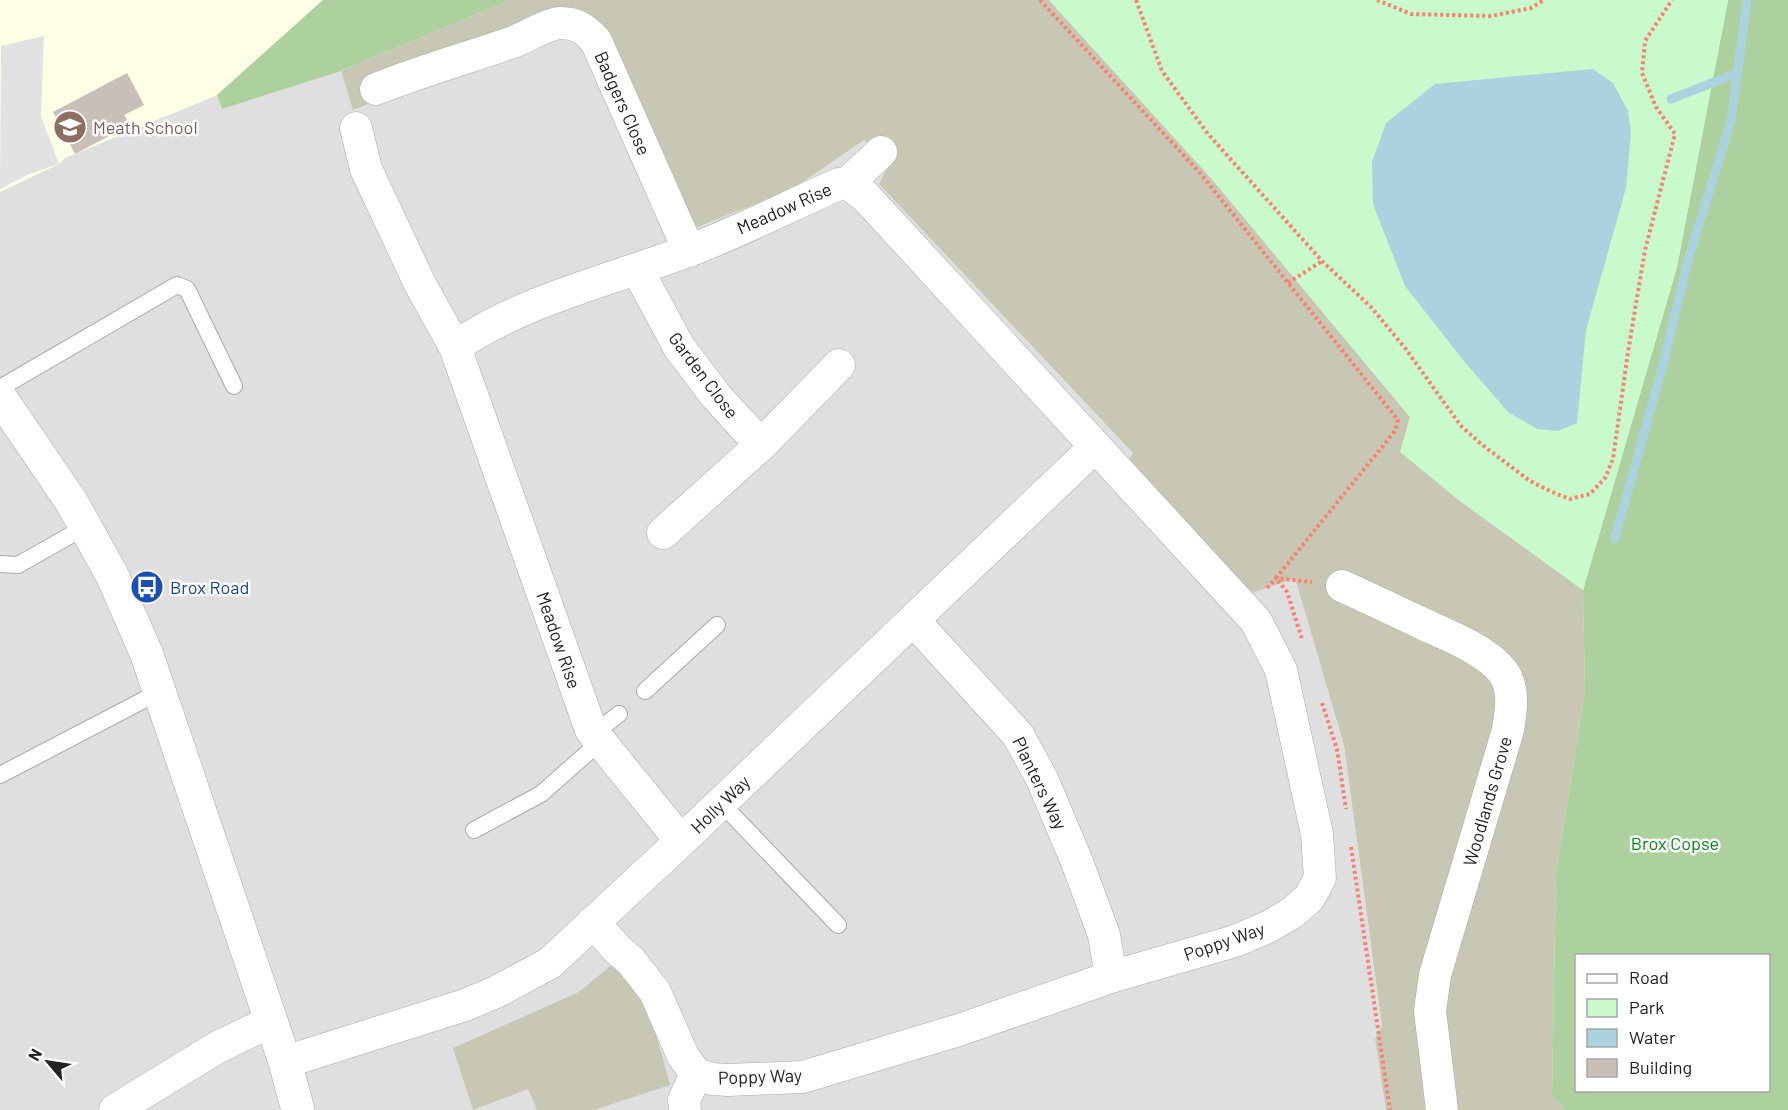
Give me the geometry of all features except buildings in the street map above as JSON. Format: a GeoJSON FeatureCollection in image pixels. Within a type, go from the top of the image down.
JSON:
{"type":"FeatureCollection","features":[{"type":"Feature","properties":{"kind":"street","name":"Badgers Close"},"geometry":{"type":"LineString","coordinates":[[376,89],[516,41],[557,23],[576,24],[596,41],[689,251]]}},
{"type":"Feature","properties":{"kind":"street","name":"Meadow Rise"},"geometry":{"type":"LineString","coordinates":[[356,128],[366,170],[420,284],[455,348],[591,730],[681,841]]}},
{"type":"Feature","properties":{"kind":"street"},"geometry":{"type":"LineString","coordinates":[[848,183],[881,152]]}},
{"type":"Feature","properties":{"kind":"street","name":"Meadow Rise"},"geometry":{"type":"LineString","coordinates":[[455,348],[475,333],[550,300],[689,251],[839,184],[848,183],[866,197],[1095,447]]}},
{"type":"Feature","properties":{"kind":"street","name":"Garden Close"},"geometry":{"type":"LineString","coordinates":[[637,269],[679,347],[716,396],[761,446]]}},
{"type":"Feature","properties":{"kind":"street"},"geometry":{"type":"LineString","coordinates":[[663,533],[761,446],[839,365]]}},
{"type":"Feature","properties":{"kind":"street"},"geometry":{"type":"LineString","coordinates":[[0,397],[71,501],[112,575],[147,655],[285,1062],[298,1110]]}},
{"type":"Feature","properties":{"kind":"street","name":"Holly Way"},"geometry":{"type":"LineString","coordinates":[[285,1062],[465,1005],[496,992],[550,963],[1095,447]]}},
{"type":"Feature","properties":{"kind":"street","name":"Poppy Way"},"geometry":{"type":"LineString","coordinates":[[593,922],[631,961],[655,992],[683,1056],[696,1074],[712,1079],[728,1080],[803,1077],[959,1030],[1112,977],[1235,941],[1268,927],[1292,913],[1309,898],[1320,878],[1317,834],[1281,670],[1256,621],[1095,447]]}},
{"type":"Feature","properties":{"kind":"street","name":"Woodlands Grove"},"geometry":{"type":"LineString","coordinates":[[1342,586],[1478,651],[1503,672],[1509,686],[1512,704],[1508,730],[1435,975],[1430,1011],[1442,1110]]}},
{"type":"Feature","properties":{"kind":"street","name":"Planters Way"},"geometry":{"type":"LineString","coordinates":[[913,620],[1018,735],[1042,778],[1104,935],[1112,977]]}},
{"type":"Feature","properties":{"kind":"street"},"geometry":{"type":"LineString","coordinates":[[115,1110],[218,1047],[270,1022]]}},
{"type":"Feature","properties":{"kind":"street","name":"Poppy Way"},"geometry":{"type":"LineString","coordinates":[[685,1110],[684,1100],[696,1074]]}},
{"type":"Feature","properties":{"kind":"lane"},"geometry":{"type":"LineString","coordinates":[[0,388],[177,285],[187,289],[234,386]]}},
{"type":"Feature","properties":{"kind":"lane"},"geometry":{"type":"LineString","coordinates":[[0,564],[18,565],[85,527]]}},
{"type":"Feature","properties":{"kind":"lane"},"geometry":{"type":"LineString","coordinates":[[645,692],[717,625]]}},
{"type":"Feature","properties":{"kind":"lane"},"geometry":{"type":"LineString","coordinates":[[0,775],[159,692]]}},
{"type":"Feature","properties":{"kind":"lane"},"geometry":{"type":"LineString","coordinates":[[474,830],[542,794],[619,714]]}},
{"type":"Feature","properties":{"kind":"lane"},"geometry":{"type":"LineString","coordinates":[[721,803],[838,926]]}},
{"type":"Feature","properties":{"kind":"path"},"geometry":{"type":"LineString","coordinates":[[1040,0],[1200,173],[1398,420],[1395,431],[1276,578]]}},
{"type":"Feature","properties":{"kind":"path"},"geometry":{"type":"LineString","coordinates":[[1136,0],[1162,71],[1208,134],[1322,261],[1371,307],[1405,348],[1461,426],[1530,481],[1570,499],[1590,494],[1605,478],[1613,459],[1645,250],[1675,134],[1656,107],[1642,73],[1645,40],[1672,0]]}},
{"type":"Feature","properties":{"kind":"path"},"geometry":{"type":"LineString","coordinates":[[1377,0],[1411,14],[1491,16],[1532,8],[1544,0]]}},
{"type":"Feature","properties":{"kind":"path"},"geometry":{"type":"LineString","coordinates":[[1288,283],[1322,261]]}},
{"type":"Feature","properties":{"kind":"path"},"geometry":{"type":"LineString","coordinates":[[1276,578],[1342,586]]}},
{"type":"Feature","properties":{"kind":"path"},"geometry":{"type":"LineString","coordinates":[[1276,578],[1287,592],[1305,648]]}},
{"type":"Feature","properties":{"kind":"path"},"geometry":{"type":"LineString","coordinates":[[1319,693],[1337,749],[1347,819]]}},
{"type":"Feature","properties":{"kind":"path"},"geometry":{"type":"LineString","coordinates":[[1351,842],[1390,1110]]}},
{"type":"Feature","properties":{"kind":"shaded area","name":"Meath School"},"geometry":{"type":"Polygon","coordinates":[[[0,0],[323,0],[217,95],[65,158],[59,164],[0,192],[0,0]]]}},
{"type":"Feature","properties":{"kind":"shaded area"},"geometry":{"type":"Polygon","coordinates":[[[510,0],[1049,0],[1211,178],[1410,417],[1401,452],[1460,501],[1583,590],[1585,691],[1556,873],[1552,1095],[1564,1110],[1386,1110],[1375,1039],[1382,1026],[1344,745],[1295,578],[1249,594],[1127,463],[1133,453],[879,184],[889,164],[864,140],[794,188],[668,239],[577,27],[353,110],[341,71],[510,0]]]}},
{"type":"Feature","properties":{"kind":"shaded area"},"geometry":{"type":"Polygon","coordinates":[[[577,27],[668,239],[794,188],[864,140],[889,164],[879,184],[1133,453],[1127,463],[1295,577],[1344,745],[1382,1026],[1375,1039],[1386,1110],[0,1110],[0,192],[59,164],[64,158],[217,95],[222,109],[341,71],[354,110],[577,27]]]}},
{"type":"Feature","properties":{"kind":"shaded area"},"geometry":{"type":"Polygon","coordinates":[[[44,36],[41,116],[59,164],[29,174],[0,189],[1,46],[44,36]]]}},
{"type":"Feature","properties":{"kind":"shaded area"},"geometry":{"type":"Polygon","coordinates":[[[615,962],[648,1005],[670,1085],[594,1110],[537,1110],[528,1089],[473,1110],[453,1048],[579,992],[615,962]]]}},
{"type":"Feature","properties":{"kind":"green space"},"geometry":{"type":"Polygon","coordinates":[[[323,0],[510,0],[341,71],[222,109],[217,95],[323,0]]]}},
{"type":"Feature","properties":{"kind":"green space"},"geometry":{"type":"Polygon","coordinates":[[[1049,0],[1728,0],[1677,267],[1583,590],[1460,501],[1400,452],[1410,417],[1211,178],[1049,0]]]}},
{"type":"Feature","properties":{"kind":"green space","name":"Brox Copse"},"geometry":{"type":"Polygon","coordinates":[[[1728,0],[1788,0],[1788,1110],[1564,1110],[1552,1095],[1556,873],[1585,691],[1583,590],[1677,267],[1728,0]]]}},
{"type":"Feature","properties":{"kind":"water"},"geometry":{"type":"Polygon","coordinates":[[[1593,69],[1613,83],[1628,111],[1631,133],[1626,188],[1586,330],[1577,423],[1558,431],[1537,429],[1508,412],[1463,360],[1405,286],[1373,204],[1372,162],[1386,123],[1435,84],[1593,69]]]}},
{"type":"Feature","properties":{"kind":"waterway"},"geometry":{"type":"LineString","coordinates":[[1615,538],[1663,365],[1687,264],[1731,121],[1747,0]]}},
{"type":"Feature","properties":{"kind":"waterway"},"geometry":{"type":"LineString","coordinates":[[1671,99],[1737,73]]}},
{"type":"Feature","properties":{"kind":"place","name":"Meath School"},"geometry":{"type":"Point","coordinates":[70,127]}},
{"type":"Feature","properties":{"kind":"place","name":"Brox Road"},"geometry":{"type":"Point","coordinates":[147,587]}}]}
